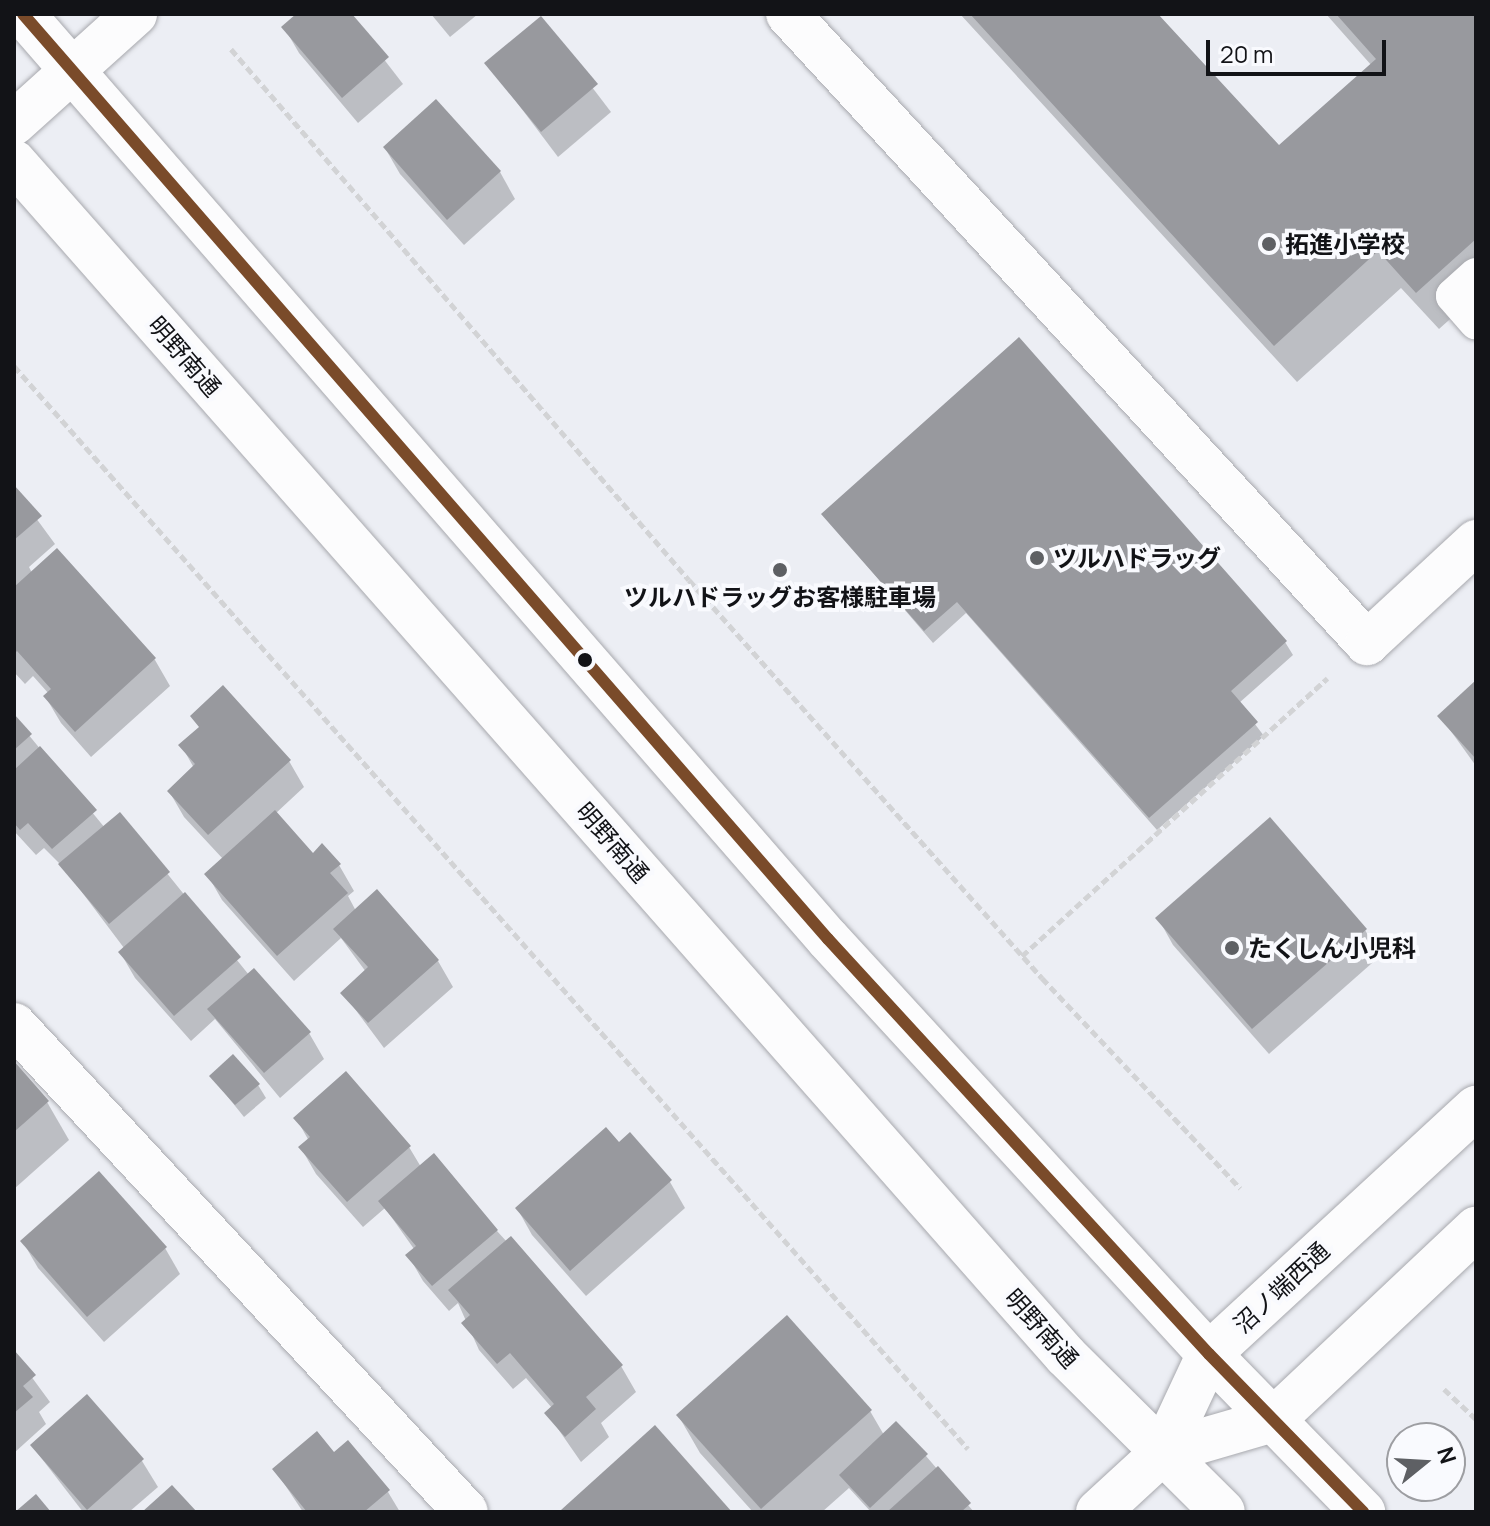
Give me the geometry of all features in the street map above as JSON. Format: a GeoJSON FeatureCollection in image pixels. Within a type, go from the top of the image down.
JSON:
{"type":"FeatureCollection","features":[{"type":"Feature","properties":{"kind":"street"},"geometry":{"type":"LineString","coordinates":[[23,14],[828,939],[1209,1354],[1363,1512]]}},
{"type":"Feature","properties":{"kind":"street"},"geometry":{"type":"LineString","coordinates":[[14,123],[135,14]]}},
{"type":"Feature","properties":{"kind":"street"},"geometry":{"type":"LineString","coordinates":[[788,14],[1367,643],[1476,542]]}},
{"type":"Feature","properties":{"kind":"street","name":"明野南通"},"geometry":{"type":"LineString","coordinates":[[14,162],[1066,1356],[1223,1512]]}},
{"type":"Feature","properties":{"kind":"street"},"geometry":{"type":"LineString","coordinates":[[14,1025],[466,1512]]}},
{"type":"Feature","properties":{"kind":"street","name":"沼ノ端西通"},"geometry":{"type":"LineString","coordinates":[[1163,1452],[1209,1354],[1476,1108]]}},
{"type":"Feature","properties":{"kind":"street"},"geometry":{"type":"LineString","coordinates":[[1098,1512],[1163,1452],[1273,1420],[1476,1229]]}},
{"type":"Feature","properties":{"kind":"lane"},"geometry":{"type":"LineString","coordinates":[[1476,275],[1453,296],[1476,322]]}},
{"type":"Feature","properties":{"kind":"path"},"geometry":{"type":"LineString","coordinates":[[231,49],[689,580],[1022,956],[1240,1188]]}},
{"type":"Feature","properties":{"kind":"path"},"geometry":{"type":"LineString","coordinates":[[14,366],[968,1449]]}},
{"type":"Feature","properties":{"kind":"path"},"geometry":{"type":"LineString","coordinates":[[1022,956],[1367,643]]}},
{"type":"Feature","properties":{"kind":"path"},"geometry":{"type":"LineString","coordinates":[[1444,1389],[1476,1419]]}},
{"type":"Feature","properties":{"kind":"building"},"geometry":{"type":"Polygon","coordinates":[[[296,14],[352,14],[389,57],[342,98],[281,27],[296,14]]]}},
{"type":"Feature","properties":{"kind":"building"},"geometry":{"type":"Polygon","coordinates":[[[970,14],[1158,14],[1279,145],[1376,59],[1336,14],[1476,14],[1476,239],[1416,293],[1378,251],[1274,346],[970,14]]]}},
{"type":"Feature","properties":{"kind":"building"},"geometry":{"type":"Polygon","coordinates":[[[541,16],[598,84],[541,132],[484,63],[541,16]]]}},
{"type":"Feature","properties":{"kind":"building"},"geometry":{"type":"Polygon","coordinates":[[[436,99],[501,171],[447,220],[383,147],[436,99]]]}},
{"type":"Feature","properties":{"kind":"building","name":"ツルハドラッグ"},"geometry":{"type":"Polygon","coordinates":[[[1019,337],[1287,641],[1231,691],[1258,722],[1149,818],[957,602],[924,631],[821,514],[1019,337]]]}},
{"type":"Feature","properties":{"kind":"building"},"geometry":{"type":"Polygon","coordinates":[[[14,485],[42,516],[14,540],[14,485]]]}},
{"type":"Feature","properties":{"kind":"building"},"geometry":{"type":"Polygon","coordinates":[[[57,548],[156,658],[75,732],[43,696],[51,689],[17,651],[14,654],[14,587],[57,548]]]}},
{"type":"Feature","properties":{"kind":"building"},"geometry":{"type":"Polygon","coordinates":[[[1476,680],[1476,759],[1437,716],[1476,680]]]}},
{"type":"Feature","properties":{"kind":"building"},"geometry":{"type":"Polygon","coordinates":[[[223,685],[291,760],[208,835],[167,791],[195,764],[178,745],[199,727],[190,716],[223,685]]]}},
{"type":"Feature","properties":{"kind":"building"},"geometry":{"type":"Polygon","coordinates":[[[14,714],[32,734],[14,750],[14,714]]]}},
{"type":"Feature","properties":{"kind":"building"},"geometry":{"type":"Polygon","coordinates":[[[40,746],[97,810],[52,849],[28,823],[20,830],[14,823],[14,770],[40,746]]]}},
{"type":"Feature","properties":{"kind":"building"},"geometry":{"type":"Polygon","coordinates":[[[275,810],[313,853],[322,843],[341,864],[330,873],[348,893],[277,956],[204,874],[275,810]]]}},
{"type":"Feature","properties":{"kind":"building"},"geometry":{"type":"Polygon","coordinates":[[[120,812],[170,872],[109,924],[58,864],[120,812]]]}},
{"type":"Feature","properties":{"kind":"building"},"geometry":{"type":"Polygon","coordinates":[[[1270,817],[1367,929],[1252,1029],[1155,918],[1270,817]]]}},
{"type":"Feature","properties":{"kind":"building"},"geometry":{"type":"Polygon","coordinates":[[[377,889],[439,960],[368,1023],[340,993],[368,967],[333,929],[377,889]]]}},
{"type":"Feature","properties":{"kind":"building"},"geometry":{"type":"Polygon","coordinates":[[[185,892],[241,957],[174,1016],[118,952],[185,892]]]}},
{"type":"Feature","properties":{"kind":"building"},"geometry":{"type":"Polygon","coordinates":[[[254,968],[311,1032],[264,1073],[207,1009],[254,968]]]}},
{"type":"Feature","properties":{"kind":"building"},"geometry":{"type":"Polygon","coordinates":[[[233,1054],[260,1084],[235,1105],[209,1076],[233,1054]]]}},
{"type":"Feature","properties":{"kind":"building"},"geometry":{"type":"Polygon","coordinates":[[[14,1061],[49,1101],[14,1132],[14,1061]]]}},
{"type":"Feature","properties":{"kind":"building"},"geometry":{"type":"Polygon","coordinates":[[[346,1071],[411,1146],[347,1202],[298,1147],[310,1137],[293,1118],[346,1071]]]}},
{"type":"Feature","properties":{"kind":"building"},"geometry":{"type":"Polygon","coordinates":[[[606,1127],[619,1142],[630,1132],[672,1180],[570,1271],[515,1208],[606,1127]]]}},
{"type":"Feature","properties":{"kind":"building"},"geometry":{"type":"Polygon","coordinates":[[[434,1153],[498,1230],[432,1286],[405,1255],[416,1246],[378,1201],[434,1153]]]}},
{"type":"Feature","properties":{"kind":"building"},"geometry":{"type":"Polygon","coordinates":[[[99,1171],[167,1247],[87,1317],[20,1241],[99,1171]]]}},
{"type":"Feature","properties":{"kind":"building"},"geometry":{"type":"Polygon","coordinates":[[[511,1236],[623,1365],[586,1397],[596,1409],[565,1437],[544,1413],[554,1404],[510,1353],[497,1364],[461,1323],[470,1315],[448,1290],[511,1236]]]}},
{"type":"Feature","properties":{"kind":"building"},"geometry":{"type":"Polygon","coordinates":[[[787,1315],[872,1410],[761,1509],[676,1415],[787,1315]]]}},
{"type":"Feature","properties":{"kind":"building"},"geometry":{"type":"Polygon","coordinates":[[[14,1350],[36,1375],[23,1386],[33,1397],[14,1413],[14,1350]]]}},
{"type":"Feature","properties":{"kind":"building"},"geometry":{"type":"Polygon","coordinates":[[[87,1394],[144,1459],[87,1510],[30,1445],[87,1394]]]}},
{"type":"Feature","properties":{"kind":"building"},"geometry":{"type":"Polygon","coordinates":[[[896,1421],[928,1454],[870,1508],[839,1475],[896,1421]]]}},
{"type":"Feature","properties":{"kind":"building"},"geometry":{"type":"Polygon","coordinates":[[[655,1425],[732,1512],[561,1510],[655,1425]]]}},
{"type":"Feature","properties":{"kind":"building"},"geometry":{"type":"Polygon","coordinates":[[[317,1431],[334,1452],[348,1440],[390,1490],[364,1512],[307,1512],[272,1469],[317,1431]]]}},
{"type":"Feature","properties":{"kind":"building"},"geometry":{"type":"Polygon","coordinates":[[[938,1466],[971,1503],[961,1512],[887,1512],[938,1466]]]}},
{"type":"Feature","properties":{"kind":"building"},"geometry":{"type":"Polygon","coordinates":[[[172,1485],[197,1512],[142,1512],[172,1485]]]}},
{"type":"Feature","properties":{"kind":"building"},"geometry":{"type":"Polygon","coordinates":[[[36,1494],[51,1512],[15,1512],[36,1494]]]}},
{"type":"Feature","properties":{"kind":"transit line"},"geometry":{"type":"LineString","coordinates":[[23,14],[828,939],[1209,1354],[1363,1512]]}},
{"type":"Feature","properties":{"kind":"place","name":"拓進小学校"},"geometry":{"type":"Point","coordinates":[1269,244]}},
{"type":"Feature","properties":{"kind":"place","name":"ツルハドラッグ"},"geometry":{"type":"Point","coordinates":[1037,558]}},
{"type":"Feature","properties":{"kind":"place","name":"ツルハドラッグお客様駐車場"},"geometry":{"type":"Point","coordinates":[780,570]}},
{"type":"Feature","properties":{"kind":"place","name":"たくしん小児科"},"geometry":{"type":"Point","coordinates":[1232,948]}}]}
